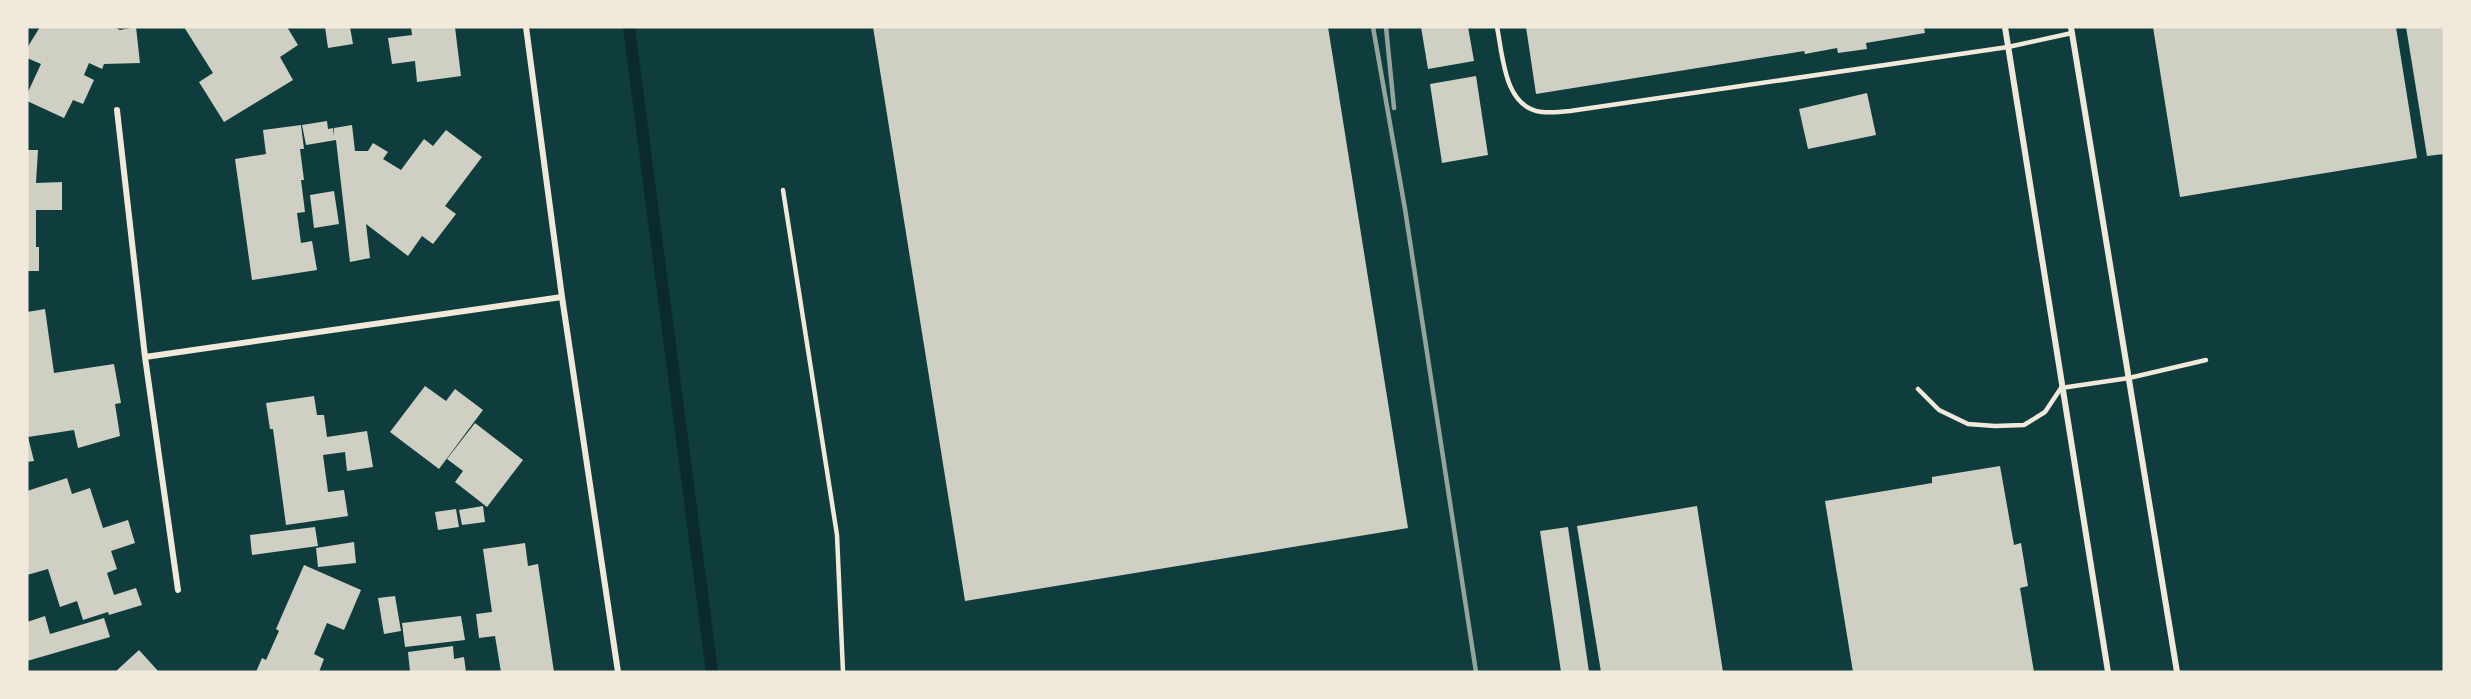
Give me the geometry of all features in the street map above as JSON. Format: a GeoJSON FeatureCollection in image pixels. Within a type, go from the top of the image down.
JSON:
{"type":"FeatureCollection","features":[{"type":"Feature","properties":{"kind":"street"},"geometry":{"type":"LineString","coordinates":[[526,27],[562,297],[618,672]]}},
{"type":"Feature","properties":{"kind":"street"},"geometry":{"type":"LineString","coordinates":[[2005,27],[2108,672]]}},
{"type":"Feature","properties":{"kind":"street"},"geometry":{"type":"LineString","coordinates":[[2072,30],[2177,672]]}},
{"type":"Feature","properties":{"kind":"street"},"geometry":{"type":"LineString","coordinates":[[117,110],[145,357],[178,590]]}},
{"type":"Feature","properties":{"kind":"street"},"geometry":{"type":"LineString","coordinates":[[145,357],[562,297]]}},
{"type":"Feature","properties":{"kind":"lane"},"geometry":{"type":"LineString","coordinates":[[1497,27],[1512,92],[1525,106],[1540,112],[1570,111],[2008,47],[2072,30]]}},
{"type":"Feature","properties":{"kind":"lane"},"geometry":{"type":"LineString","coordinates":[[783,190],[837,534],[843,672]]}},
{"type":"Feature","properties":{"kind":"lane"},"geometry":{"type":"LineString","coordinates":[[1918,389],[1939,410],[1968,424],[2024,426],[2045,412],[2061,388],[2128,378],[2206,360]]}},
{"type":"Feature","properties":{"kind":"building"},"geometry":{"type":"Polygon","coordinates":[[[40,27],[113,27],[120,30],[136,27],[140,63],[104,64],[102,69],[89,63],[84,75],[94,80],[83,104],[73,100],[64,118],[27,101],[27,94],[41,64],[27,58],[27,48],[40,27]]]}},
{"type":"Feature","properties":{"kind":"building"},"geometry":{"type":"Polygon","coordinates":[[[184,27],[287,27],[298,45],[280,57],[293,80],[224,122],[199,82],[213,73],[184,27]]]}},
{"type":"Feature","properties":{"kind":"building"},"geometry":{"type":"Polygon","coordinates":[[[325,27],[350,27],[353,44],[328,48],[325,27]]]}},
{"type":"Feature","properties":{"kind":"building"},"geometry":{"type":"Polygon","coordinates":[[[411,27],[455,27],[461,76],[417,82],[415,61],[392,64],[388,38],[412,35],[411,27]]]}},
{"type":"Feature","properties":{"kind":"building"},"geometry":{"type":"Polygon","coordinates":[[[873,27],[1328,27],[1408,528],[965,601],[873,27]]]}},
{"type":"Feature","properties":{"kind":"building"},"geometry":{"type":"Polygon","coordinates":[[[1421,27],[1468,27],[1474,61],[1428,69],[1421,27]]]}},
{"type":"Feature","properties":{"kind":"building"},"geometry":{"type":"Polygon","coordinates":[[[1526,27],[1924,27],[1925,33],[1866,43],[1867,49],[1838,53],[1837,48],[1805,54],[1804,51],[1536,94],[1526,27]]]}},
{"type":"Feature","properties":{"kind":"building"},"geometry":{"type":"Polygon","coordinates":[[[2153,27],[2396,27],[2417,158],[2180,197],[2153,27]]]}},
{"type":"Feature","properties":{"kind":"building"},"geometry":{"type":"Polygon","coordinates":[[[2406,27],[2444,27],[2444,154],[2427,156],[2406,27]]]}},
{"type":"Feature","properties":{"kind":"building"},"geometry":{"type":"Polygon","coordinates":[[[1476,76],[1488,155],[1442,163],[1430,84],[1476,76]]]}},
{"type":"Feature","properties":{"kind":"building"},"geometry":{"type":"Polygon","coordinates":[[[1867,93],[1876,135],[1808,149],[1799,109],[1867,93]]]}},
{"type":"Feature","properties":{"kind":"building"},"geometry":{"type":"Polygon","coordinates":[[[327,121],[328,129],[333,128],[334,136],[334,128],[352,125],[355,151],[368,151],[373,143],[388,152],[383,159],[401,170],[424,139],[433,146],[446,130],[482,157],[445,206],[456,214],[433,244],[422,236],[408,256],[366,224],[370,258],[350,262],[336,140],[306,145],[302,125],[327,121]]]}},
{"type":"Feature","properties":{"kind":"building"},"geometry":{"type":"Polygon","coordinates":[[[301,125],[304,149],[300,149],[304,180],[301,180],[305,212],[297,213],[301,243],[312,241],[317,270],[252,280],[235,159],[266,154],[263,130],[301,125]]]}},
{"type":"Feature","properties":{"kind":"building"},"geometry":{"type":"Polygon","coordinates":[[[27,150],[38,150],[36,183],[62,182],[62,210],[36,210],[36,247],[39,247],[39,271],[27,271],[27,150]]]}},
{"type":"Feature","properties":{"kind":"building"},"geometry":{"type":"Polygon","coordinates":[[[334,191],[339,224],[314,228],[310,195],[334,191]]]}},
{"type":"Feature","properties":{"kind":"building"},"geometry":{"type":"Polygon","coordinates":[[[45,309],[54,373],[114,364],[121,403],[115,404],[120,436],[78,448],[74,430],[28,437],[34,461],[27,462],[27,312],[45,309]]]}},
{"type":"Feature","properties":{"kind":"building"},"geometry":{"type":"Polygon","coordinates":[[[425,386],[446,401],[455,389],[483,410],[439,469],[390,432],[425,386]]]}},
{"type":"Feature","properties":{"kind":"building"},"geometry":{"type":"Polygon","coordinates":[[[314,396],[317,415],[324,415],[327,437],[367,431],[373,467],[347,471],[345,452],[323,455],[328,492],[344,490],[348,516],[286,525],[273,429],[270,429],[266,403],[314,396]]]}},
{"type":"Feature","properties":{"kind":"building"},"geometry":{"type":"Polygon","coordinates":[[[475,423],[523,460],[487,507],[455,482],[463,471],[447,459],[475,423]]]}},
{"type":"Feature","properties":{"kind":"building"},"geometry":{"type":"Polygon","coordinates":[[[2000,466],[2014,545],[2021,543],[2028,586],[2020,588],[2034,672],[1853,672],[1825,501],[1932,483],[1932,477],[2000,466]]]}},
{"type":"Feature","properties":{"kind":"building"},"geometry":{"type":"Polygon","coordinates":[[[67,478],[72,494],[90,488],[103,528],[128,520],[135,543],[111,551],[117,569],[107,573],[114,595],[136,588],[142,605],[83,620],[77,601],[60,607],[48,569],[27,575],[27,491],[67,478]]]}},
{"type":"Feature","properties":{"kind":"building"},"geometry":{"type":"Polygon","coordinates":[[[483,506],[485,522],[462,525],[459,510],[483,506]]]}},
{"type":"Feature","properties":{"kind":"building"},"geometry":{"type":"Polygon","coordinates":[[[1697,506],[1723,672],[1601,672],[1577,526],[1697,506]]]}},
{"type":"Feature","properties":{"kind":"building"},"geometry":{"type":"Polygon","coordinates":[[[456,509],[459,527],[438,530],[435,512],[456,509]]]}},
{"type":"Feature","properties":{"kind":"building"},"geometry":{"type":"Polygon","coordinates":[[[315,527],[318,546],[252,555],[250,535],[315,527]]]}},
{"type":"Feature","properties":{"kind":"building"},"geometry":{"type":"Polygon","coordinates":[[[1568,527],[1589,672],[1561,672],[1540,531],[1568,527]]]}},
{"type":"Feature","properties":{"kind":"building"},"geometry":{"type":"Polygon","coordinates":[[[354,542],[356,563],[318,567],[316,548],[354,542]]]}},
{"type":"Feature","properties":{"kind":"building"},"geometry":{"type":"Polygon","coordinates":[[[525,543],[528,566],[538,564],[554,672],[501,672],[495,636],[479,638],[476,614],[492,612],[483,549],[525,543]]]}},
{"type":"Feature","properties":{"kind":"building"},"geometry":{"type":"Polygon","coordinates":[[[304,565],[361,590],[344,630],[327,623],[314,654],[324,659],[319,672],[256,672],[262,658],[266,660],[279,631],[276,629],[304,565]]]}},
{"type":"Feature","properties":{"kind":"building"},"geometry":{"type":"Polygon","coordinates":[[[395,596],[401,631],[384,634],[378,598],[395,596]]]}},
{"type":"Feature","properties":{"kind":"building"},"geometry":{"type":"Polygon","coordinates":[[[45,616],[50,634],[104,618],[110,637],[27,661],[27,622],[45,616]]]}},
{"type":"Feature","properties":{"kind":"building"},"geometry":{"type":"Polygon","coordinates":[[[461,616],[465,640],[405,647],[402,623],[461,616]]]}},
{"type":"Feature","properties":{"kind":"building"},"geometry":{"type":"Polygon","coordinates":[[[453,646],[454,659],[464,657],[466,672],[410,672],[408,652],[453,646]]]}},
{"type":"Feature","properties":{"kind":"building"},"geometry":{"type":"Polygon","coordinates":[[[139,650],[159,672],[115,672],[139,650]]]}},
{"type":"Feature","properties":{"kind":"waterway"},"geometry":{"type":"LineString","coordinates":[[629,27],[712,672]]}},
{"type":"Feature","properties":{"kind":"railway"},"geometry":{"type":"LineString","coordinates":[[1373,27],[1405,209],[1476,672]]}},
{"type":"Feature","properties":{"kind":"railway"},"geometry":{"type":"LineString","coordinates":[[1386,27],[1394,108]]}}]}
